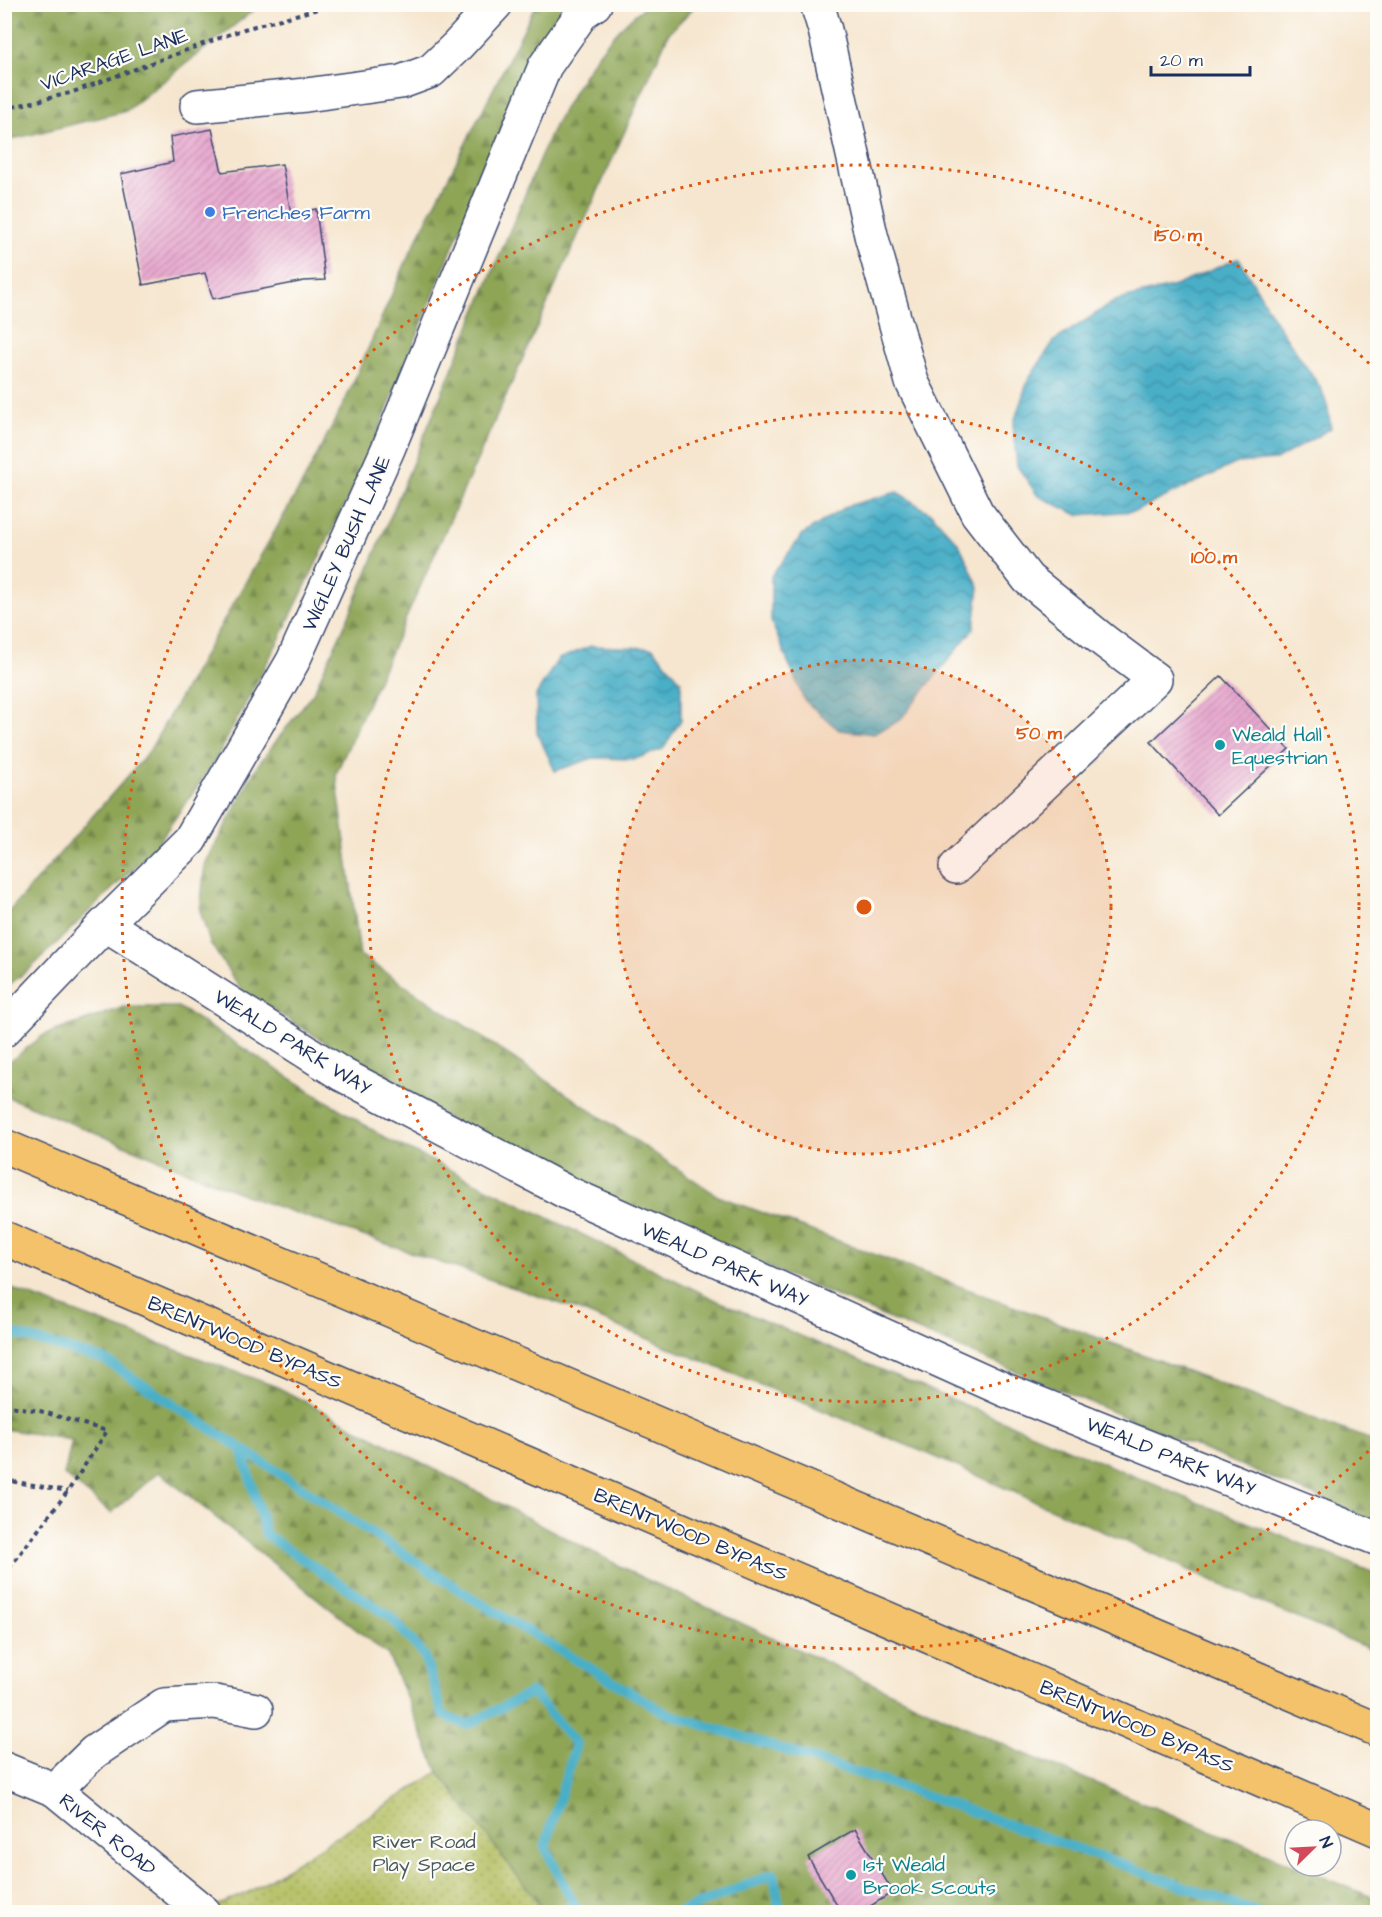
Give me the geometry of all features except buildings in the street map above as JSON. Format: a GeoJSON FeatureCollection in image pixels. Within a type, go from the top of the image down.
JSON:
{"type":"FeatureCollection","features":[{"type":"Feature","properties":{"kind":"highway"},"geometry":{"type":"LineString","coordinates":[[4,1146],[1377,1730]]}},
{"type":"Feature","properties":{"kind":"highway","name":"BRENTWOOD BYPASS"},"geometry":{"type":"LineString","coordinates":[[4,1238],[1377,1830]]}},
{"type":"Feature","properties":{"kind":"street"},"geometry":{"type":"LineString","coordinates":[[197,106],[306,95],[401,82],[431,71],[496,4]]}},
{"type":"Feature","properties":{"kind":"street","name":"WIGLEY BUSH LANE"},"geometry":{"type":"LineString","coordinates":[[7,1029],[105,924],[190,840],[293,662],[388,449],[544,66],[583,12],[594,4]]}},
{"type":"Feature","properties":{"kind":"street"},"geometry":{"type":"LineString","coordinates":[[817,4],[825,30],[871,235],[912,382],[977,513],[1028,579],[1155,679],[956,867]]}},
{"type":"Feature","properties":{"kind":"street","name":"WEALD PARK WAY"},"geometry":{"type":"LineString","coordinates":[[105,924],[343,1075],[566,1192],[1005,1390],[1377,1539]]}},
{"type":"Feature","properties":{"kind":"street"},"geometry":{"type":"LineString","coordinates":[[55,1790],[94,1752],[164,1705],[215,1702],[256,1710]]}},
{"type":"Feature","properties":{"kind":"street","name":"RIVER ROAD"},"geometry":{"type":"LineString","coordinates":[[4,1769],[55,1790],[204,1912]]}},
{"type":"Feature","properties":{"kind":"path","name":"VICARAGE LANE"},"geometry":{"type":"LineString","coordinates":[[4,109],[70,93],[244,29],[336,4]]}},
{"type":"Feature","properties":{"kind":"path"},"geometry":{"type":"LineString","coordinates":[[4,1405],[40,1411],[107,1431],[68,1491],[4,1577]]}},
{"type":"Feature","properties":{"kind":"path"},"geometry":{"type":"LineString","coordinates":[[4,1480],[68,1491]]}},
{"type":"Feature","properties":{"kind":"green space"},"geometry":{"type":"Polygon","coordinates":[[[4,5],[260,5],[126,111],[5,141],[4,5]]]}},
{"type":"Feature","properties":{"kind":"green space"},"geometry":{"type":"Polygon","coordinates":[[[536,5],[575,5],[534,67],[456,239],[367,459],[280,638],[215,761],[155,847],[31,968],[5,988],[5,916],[148,753],[304,480],[346,399],[409,255],[536,5]]]}},
{"type":"Feature","properties":{"kind":"green space"},"geometry":{"type":"Polygon","coordinates":[[[647,5],[696,5],[669,33],[336,774],[360,955],[718,1196],[1377,1442],[1377,1522],[873,1312],[626,1206],[455,1123],[241,990],[210,943],[200,911],[205,864],[258,765],[313,693],[348,618],[551,132],[581,79],[603,47],[616,32],[647,5]]]}},
{"type":"Feature","properties":{"kind":"green space"},"geometry":{"type":"Polygon","coordinates":[[[124,1007],[178,1007],[387,1139],[720,1302],[1184,1497],[1377,1574],[1377,1652],[931,1455],[573,1308],[255,1199],[5,1096],[5,1065],[44,1035],[124,1007]]]}},
{"type":"Feature","properties":{"kind":"green space"},"geometry":{"type":"Polygon","coordinates":[[[4,1286],[277,1387],[637,1575],[1020,1752],[1283,1860],[1283,1878],[1326,1878],[1377,1899],[1377,1912],[545,1912],[438,1772],[388,1655],[159,1472],[111,1513],[64,1475],[72,1440],[5,1429],[4,1286]]]}},
{"type":"Feature","properties":{"kind":"green space","name":"River Road Play Space"},"geometry":{"type":"Polygon","coordinates":[[[438,1772],[545,1912],[202,1912],[251,1891],[438,1772]]]}},
{"type":"Feature","properties":{"kind":"water"},"geometry":{"type":"Polygon","coordinates":[[[1239,258],[1274,319],[1322,390],[1331,428],[1276,460],[1237,463],[1136,511],[1078,515],[1038,496],[1017,466],[1013,425],[1028,380],[1054,341],[1115,301],[1175,286],[1239,258]]]}},
{"type":"Feature","properties":{"kind":"water"},"geometry":{"type":"Polygon","coordinates":[[[897,492],[932,514],[959,544],[979,587],[974,628],[900,720],[874,734],[839,730],[804,700],[771,621],[771,576],[803,534],[847,506],[897,492]]]}},
{"type":"Feature","properties":{"kind":"water"},"geometry":{"type":"Polygon","coordinates":[[[591,646],[653,648],[681,681],[681,720],[663,749],[635,759],[593,758],[555,771],[537,732],[536,695],[558,659],[591,646]]]}},
{"type":"Feature","properties":{"kind":"waterway"},"geometry":{"type":"LineString","coordinates":[[4,1331],[105,1360],[475,1600],[666,1713],[899,1786],[1256,1912]]}},
{"type":"Feature","properties":{"kind":"waterway"},"geometry":{"type":"LineString","coordinates":[[242,1449],[266,1535],[391,1617],[424,1655],[443,1715],[467,1725],[532,1692],[576,1744],[545,1847],[578,1912]]}},
{"type":"Feature","properties":{"kind":"waterway"},"geometry":{"type":"LineString","coordinates":[[680,1912],[774,1874],[780,1912]]}},
{"type":"Feature","properties":{"kind":"place","name":"Frenches Farm"},"geometry":{"type":"Point","coordinates":[210,212]}},
{"type":"Feature","properties":{"kind":"place","name":"Weald Hall Equestrian"},"geometry":{"type":"Point","coordinates":[1220,745]}},
{"type":"Feature","properties":{"kind":"place","name":"1st Weald Brook Scouts"},"geometry":{"type":"Point","coordinates":[851,1875]}}]}
